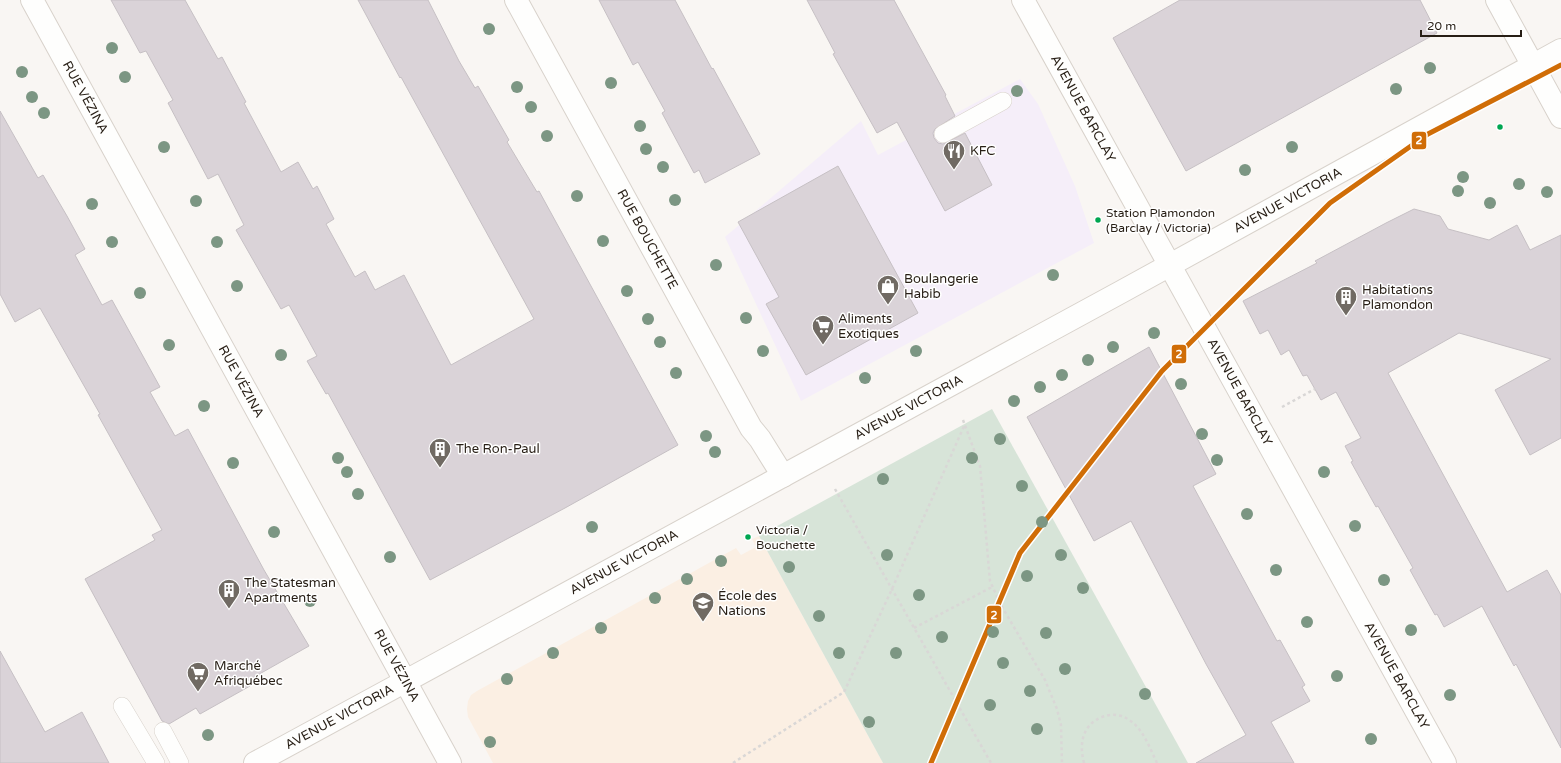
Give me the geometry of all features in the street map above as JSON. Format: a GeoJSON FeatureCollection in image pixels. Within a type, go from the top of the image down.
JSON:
{"type":"FeatureCollection","features":[{"type":"Feature","properties":{"kind":"street","name":"RUE VÉZINA"},"geometry":{"type":"LineString","coordinates":[[32,0],[450,763]]}},
{"type":"Feature","properties":{"kind":"street","name":"RUE BOUCHETTE"},"geometry":{"type":"LineString","coordinates":[[516,0],[751,428],[760,439],[783,476]]}},
{"type":"Feature","properties":{"kind":"street","name":"AVENUE BARCLAY"},"geometry":{"type":"LineString","coordinates":[[1023,0],[1445,763]]}},
{"type":"Feature","properties":{"kind":"street"},"geometry":{"type":"LineString","coordinates":[[1497,0],[1561,117]]}},
{"type":"Feature","properties":{"kind":"street","name":"AVENUE VICTORIA"},"geometry":{"type":"LineString","coordinates":[[255,763],[1561,50]]}},
{"type":"Feature","properties":{"kind":"lane"},"geometry":{"type":"LineString","coordinates":[[943,134],[1003,101]]}},
{"type":"Feature","properties":{"kind":"lane"},"geometry":{"type":"LineString","coordinates":[[122,706],[156,763]]}},
{"type":"Feature","properties":{"kind":"lane"},"geometry":{"type":"LineString","coordinates":[[163,731],[180,763]]}},
{"type":"Feature","properties":{"kind":"path"},"geometry":{"type":"LineString","coordinates":[[1278,409],[1315,389]]}},
{"type":"Feature","properties":{"kind":"path"},"geometry":{"type":"LineString","coordinates":[[963,420],[980,466],[990,581],[1045,680],[1057,709],[1061,725],[1062,763]]}},
{"type":"Feature","properties":{"kind":"path"},"geometry":{"type":"LineString","coordinates":[[733,763],[844,692],[892,590],[965,424]]}},
{"type":"Feature","properties":{"kind":"path"},"geometry":{"type":"LineString","coordinates":[[836,489],[991,763]]}},
{"type":"Feature","properties":{"kind":"path"},"geometry":{"type":"LineString","coordinates":[[914,628],[992,586]]}},
{"type":"Feature","properties":{"kind":"path"},"geometry":{"type":"LineString","coordinates":[[1084,763],[1081,753],[1081,742],[1084,732],[1090,724],[1107,715],[1116,715],[1125,717],[1141,731],[1157,763]]}},
{"type":"Feature","properties":{"kind":"shaded area"},"geometry":{"type":"Polygon","coordinates":[[[1020,79],[1038,104],[1075,186],[1094,243],[801,401],[725,237],[861,121],[878,155],[1020,79]]]}},
{"type":"Feature","properties":{"kind":"shaded area"},"geometry":{"type":"Polygon","coordinates":[[[992,409],[1188,763],[883,763],[759,536],[992,409]]]}},
{"type":"Feature","properties":{"kind":"shaded area","name":"École des Nations"},"geometry":{"type":"Polygon","coordinates":[[[759,536],[883,763],[493,763],[468,717],[468,701],[471,695],[736,548],[741,555],[756,547],[752,539],[759,536]]]}},
{"type":"Feature","properties":{"kind":"building"},"geometry":{"type":"Polygon","coordinates":[[[111,0],[185,0],[218,59],[222,57],[246,102],[244,103],[281,172],[298,162],[313,189],[317,186],[334,219],[326,224],[355,277],[365,271],[375,290],[404,275],[451,365],[534,319],[358,0],[428,0],[459,61],[475,88],[478,86],[509,140],[507,142],[537,192],[539,191],[678,445],[565,508],[430,580],[328,393],[326,394],[307,361],[317,356],[289,305],[281,309],[236,230],[244,225],[218,174],[208,179],[168,103],[173,100],[146,51],[140,53],[111,0]]]}},
{"type":"Feature","properties":{"kind":"building"},"geometry":{"type":"Polygon","coordinates":[[[599,0],[675,0],[760,154],[705,183],[699,170],[694,173],[662,113],[665,111],[638,62],[633,65],[599,0]]]}},
{"type":"Feature","properties":{"kind":"building"},"geometry":{"type":"Polygon","coordinates":[[[807,0],[894,0],[946,95],[945,96],[955,116],[935,129],[933,133],[934,138],[938,143],[943,144],[965,133],[992,185],[945,211],[897,122],[877,133],[833,54],[835,53],[807,0]]]}},
{"type":"Feature","properties":{"kind":"building"},"geometry":{"type":"Polygon","coordinates":[[[1180,0],[1420,0],[1437,33],[1186,171],[1113,38],[1180,0]]]}},
{"type":"Feature","properties":{"kind":"building"},"geometry":{"type":"Polygon","coordinates":[[[0,111],[38,178],[43,175],[85,249],[75,255],[102,305],[112,300],[160,387],[150,392],[175,436],[188,429],[264,570],[309,646],[247,681],[250,686],[200,714],[196,708],[169,724],[162,721],[85,579],[155,540],[152,535],[162,530],[98,415],[100,414],[40,308],[15,322],[0,294],[0,111]]]}},
{"type":"Feature","properties":{"kind":"building"},"geometry":{"type":"Polygon","coordinates":[[[838,166],[918,313],[806,375],[766,304],[779,297],[738,222],[838,166]]]}},
{"type":"Feature","properties":{"kind":"building"},"geometry":{"type":"Polygon","coordinates":[[[1414,209],[1440,216],[1448,229],[1489,240],[1517,225],[1530,250],[1561,235],[1561,438],[1530,455],[1495,390],[1551,359],[1459,333],[1388,373],[1507,592],[1547,570],[1561,595],[1561,748],[1516,664],[1514,666],[1482,606],[1444,627],[1437,614],[1435,615],[1410,570],[1413,568],[1351,462],[1353,461],[1345,446],[1361,438],[1336,392],[1321,400],[1307,375],[1303,376],[1289,350],[1281,355],[1268,330],[1260,334],[1243,301],[1317,263],[1315,261],[1414,209]]]}},
{"type":"Feature","properties":{"kind":"building"},"geometry":{"type":"Polygon","coordinates":[[[1149,347],[1216,474],[1193,486],[1277,641],[1280,640],[1305,685],[1302,687],[1310,701],[1271,722],[1294,763],[1196,763],[1246,735],[1206,664],[1131,521],[1094,541],[1027,417],[1149,347]]]}},
{"type":"Feature","properties":{"kind":"building"},"geometry":{"type":"Polygon","coordinates":[[[0,651],[45,732],[82,712],[109,763],[0,763],[0,651]]]}},
{"type":"Feature","properties":{"kind":"transit line","name":"2"},"geometry":{"type":"LineString","coordinates":[[931,763],[1020,553],[1162,371],[1330,203],[1428,134],[1561,65]]}},
{"type":"Feature","properties":{"kind":"place","name":"KFC"},"geometry":{"type":"Point","coordinates":[954,170]}},
{"type":"Feature","properties":{"kind":"place","name":"Station Plamondon (Barclay / Victoria)"},"geometry":{"type":"Point","coordinates":[1098,220]}},
{"type":"Feature","properties":{"kind":"place","name":"Boulangerie Habib"},"geometry":{"type":"Point","coordinates":[888,306]}},
{"type":"Feature","properties":{"kind":"place","name":"Habitations Plamondon"},"geometry":{"type":"Point","coordinates":[1346,316]}},
{"type":"Feature","properties":{"kind":"place","name":"Aliments Exotiques"},"geometry":{"type":"Point","coordinates":[823,346]}},
{"type":"Feature","properties":{"kind":"place","name":"The Ron-Paul"},"geometry":{"type":"Point","coordinates":[440,468]}},
{"type":"Feature","properties":{"kind":"place","name":"Victoria / Bouchette"},"geometry":{"type":"Point","coordinates":[748,537]}},
{"type":"Feature","properties":{"kind":"place","name":"The Statesman Apartments"},"geometry":{"type":"Point","coordinates":[229,610]}},
{"type":"Feature","properties":{"kind":"place","name":"École des Nations"},"geometry":{"type":"Point","coordinates":[703,622]}},
{"type":"Feature","properties":{"kind":"place","name":"Marché Afriquébec"},"geometry":{"type":"Point","coordinates":[198,692]}}]}
